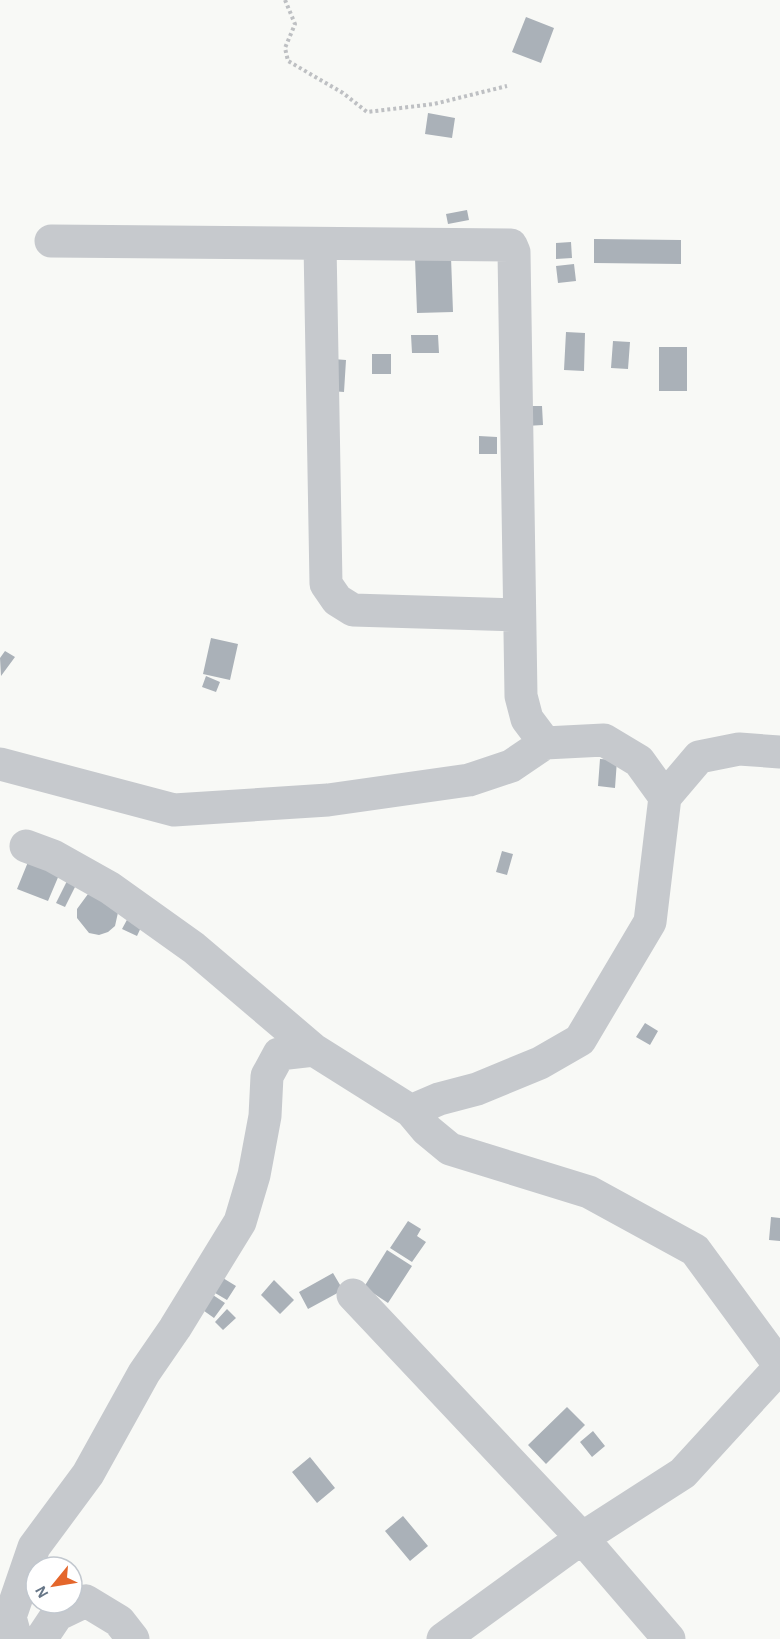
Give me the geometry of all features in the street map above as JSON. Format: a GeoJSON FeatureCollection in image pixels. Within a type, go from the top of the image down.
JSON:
{"type":"FeatureCollection","features":[{"type":"Feature","properties":{"kind":"street"},"geometry":{"type":"LineString","coordinates":[[51,241],[511,245],[514,252],[521,696],[527,719],[545,743]]}},
{"type":"Feature","properties":{"kind":"street"},"geometry":{"type":"LineString","coordinates":[[320,244],[326,584],[337,600],[352,610],[518,615]]}},
{"type":"Feature","properties":{"kind":"street"},"geometry":{"type":"LineString","coordinates":[[0,764],[174,810],[328,800],[469,780],[511,766],[545,743],[604,740],[639,761],[665,796]]}},
{"type":"Feature","properties":{"kind":"street"},"geometry":{"type":"LineString","coordinates":[[411,1111],[439,1099],[488,1085],[540,1063],[580,1040],[650,922],[665,796],[699,757],[739,749],[780,752]]}},
{"type":"Feature","properties":{"kind":"street"},"geometry":{"type":"LineString","coordinates":[[26,846],[53,856],[110,888],[194,948],[314,1050],[411,1111],[427,1130],[450,1149],[589,1192],[695,1250],[780,1366],[682,1473],[582,1538],[443,1639]]}},
{"type":"Feature","properties":{"kind":"street"},"geometry":{"type":"LineString","coordinates":[[16,1639],[10,1617],[34,1547],[88,1474],[144,1372],[176,1328],[240,1222],[254,1175],[265,1116],[267,1076],[279,1054],[314,1050]]}},
{"type":"Feature","properties":{"kind":"street"},"geometry":{"type":"LineString","coordinates":[[353,1295],[582,1538],[669,1639]]}},
{"type":"Feature","properties":{"kind":"street"},"geometry":{"type":"LineString","coordinates":[[41,1639],[57,1615],[86,1601],[119,1621],[133,1639]]}},
{"type":"Feature","properties":{"kind":"path"},"geometry":{"type":"LineString","coordinates":[[285,0],[295,24],[285,48],[288,61],[343,93],[367,112],[434,104],[507,86]]}},
{"type":"Feature","properties":{"kind":"building"},"geometry":{"type":"Polygon","coordinates":[[[526,17],[554,28],[541,63],[512,52],[526,17]]]}},
{"type":"Feature","properties":{"kind":"building"},"geometry":{"type":"Polygon","coordinates":[[[428,113],[455,118],[452,138],[425,134],[428,113]]]}},
{"type":"Feature","properties":{"kind":"building"},"geometry":{"type":"Polygon","coordinates":[[[467,210],[469,220],[448,224],[446,214],[467,210]]]}},
{"type":"Feature","properties":{"kind":"building"},"geometry":{"type":"Polygon","coordinates":[[[594,239],[681,240],[681,264],[594,263],[594,239]]]}},
{"type":"Feature","properties":{"kind":"building"},"geometry":{"type":"Polygon","coordinates":[[[571,242],[572,258],[556,259],[556,243],[571,242]]]}},
{"type":"Feature","properties":{"kind":"building"},"geometry":{"type":"Polygon","coordinates":[[[451,257],[453,312],[417,313],[415,258],[451,257]]]}},
{"type":"Feature","properties":{"kind":"building"},"geometry":{"type":"Polygon","coordinates":[[[574,264],[576,281],[558,283],[556,266],[574,264]]]}},
{"type":"Feature","properties":{"kind":"building"},"geometry":{"type":"Polygon","coordinates":[[[566,332],[585,333],[584,371],[564,370],[566,332]]]}},
{"type":"Feature","properties":{"kind":"building"},"geometry":{"type":"Polygon","coordinates":[[[411,335],[438,335],[439,353],[412,353],[411,335]]]}},
{"type":"Feature","properties":{"kind":"building"},"geometry":{"type":"Polygon","coordinates":[[[613,341],[630,342],[628,369],[611,368],[613,341]]]}},
{"type":"Feature","properties":{"kind":"building"},"geometry":{"type":"Polygon","coordinates":[[[659,347],[687,347],[687,391],[659,391],[659,347]]]}},
{"type":"Feature","properties":{"kind":"building"},"geometry":{"type":"Polygon","coordinates":[[[372,354],[391,354],[391,374],[372,374],[372,354]]]}},
{"type":"Feature","properties":{"kind":"building"},"geometry":{"type":"Polygon","coordinates":[[[333,359],[346,360],[344,392],[330,391],[333,359]]]}},
{"type":"Feature","properties":{"kind":"building"},"geometry":{"type":"Polygon","coordinates":[[[525,406],[542,406],[543,425],[526,426],[525,406]]]}},
{"type":"Feature","properties":{"kind":"building"},"geometry":{"type":"Polygon","coordinates":[[[479,436],[497,437],[497,454],[479,454],[479,436]]]}},
{"type":"Feature","properties":{"kind":"building"},"geometry":{"type":"Polygon","coordinates":[[[211,638],[238,644],[230,680],[203,674],[211,638]]]}},
{"type":"Feature","properties":{"kind":"building"},"geometry":{"type":"Polygon","coordinates":[[[5,651],[15,657],[1,676],[0,658],[5,651]]]}},
{"type":"Feature","properties":{"kind":"building"},"geometry":{"type":"Polygon","coordinates":[[[206,676],[220,682],[216,692],[202,687],[206,676]]]}},
{"type":"Feature","properties":{"kind":"building"},"geometry":{"type":"Polygon","coordinates":[[[600,759],[617,760],[615,788],[598,786],[600,759]]]}},
{"type":"Feature","properties":{"kind":"building"},"geometry":{"type":"Polygon","coordinates":[[[502,851],[513,854],[507,875],[496,872],[502,851]]]}},
{"type":"Feature","properties":{"kind":"building"},"geometry":{"type":"Polygon","coordinates":[[[28,862],[59,875],[48,901],[17,889],[28,862]]]}},
{"type":"Feature","properties":{"kind":"building"},"geometry":{"type":"Polygon","coordinates":[[[67,881],[76,885],[65,907],[56,903],[67,881]]]}},
{"type":"Feature","properties":{"kind":"building"},"geometry":{"type":"Polygon","coordinates":[[[88,894],[119,908],[115,926],[108,932],[99,935],[89,933],[77,918],[77,909],[88,894]]]}},
{"type":"Feature","properties":{"kind":"building"},"geometry":{"type":"Polygon","coordinates":[[[129,916],[143,923],[137,936],[122,929],[129,916]]]}},
{"type":"Feature","properties":{"kind":"building"},"geometry":{"type":"Polygon","coordinates":[[[645,1023],[658,1031],[650,1045],[636,1037],[645,1023]]]}},
{"type":"Feature","properties":{"kind":"building"},"geometry":{"type":"Polygon","coordinates":[[[771,1217],[780,1218],[780,1241],[769,1240],[771,1217]]]}},
{"type":"Feature","properties":{"kind":"building"},"geometry":{"type":"Polygon","coordinates":[[[408,1221],[421,1229],[417,1236],[426,1242],[412,1262],[390,1248],[408,1221]]]}},
{"type":"Feature","properties":{"kind":"building"},"geometry":{"type":"Polygon","coordinates":[[[387,1250],[412,1266],[388,1303],[364,1287],[387,1250]]]}},
{"type":"Feature","properties":{"kind":"building"},"geometry":{"type":"Polygon","coordinates":[[[333,1273],[343,1290],[308,1309],[299,1292],[333,1273]]]}},
{"type":"Feature","properties":{"kind":"building"},"geometry":{"type":"Polygon","coordinates":[[[218,1275],[236,1286],[227,1300],[210,1290],[218,1275]]]}},
{"type":"Feature","properties":{"kind":"building"},"geometry":{"type":"Polygon","coordinates":[[[274,1280],[294,1300],[280,1314],[261,1295],[274,1280]]]}},
{"type":"Feature","properties":{"kind":"building"},"geometry":{"type":"Polygon","coordinates":[[[210,1293],[225,1303],[214,1318],[200,1308],[210,1293]]]}},
{"type":"Feature","properties":{"kind":"building"},"geometry":{"type":"Polygon","coordinates":[[[227,1309],[236,1318],[223,1330],[215,1322],[227,1309]]]}},
{"type":"Feature","properties":{"kind":"building"},"geometry":{"type":"Polygon","coordinates":[[[567,1407],[585,1425],[546,1464],[528,1445],[567,1407]]]}},
{"type":"Feature","properties":{"kind":"building"},"geometry":{"type":"Polygon","coordinates":[[[593,1431],[605,1446],[592,1457],[580,1442],[593,1431]]]}},
{"type":"Feature","properties":{"kind":"building"},"geometry":{"type":"Polygon","coordinates":[[[310,1457],[335,1488],[317,1503],[292,1472],[310,1457]]]}},
{"type":"Feature","properties":{"kind":"building"},"geometry":{"type":"Polygon","coordinates":[[[403,1516],[428,1546],[410,1561],[385,1531],[403,1516]]]}}]}
